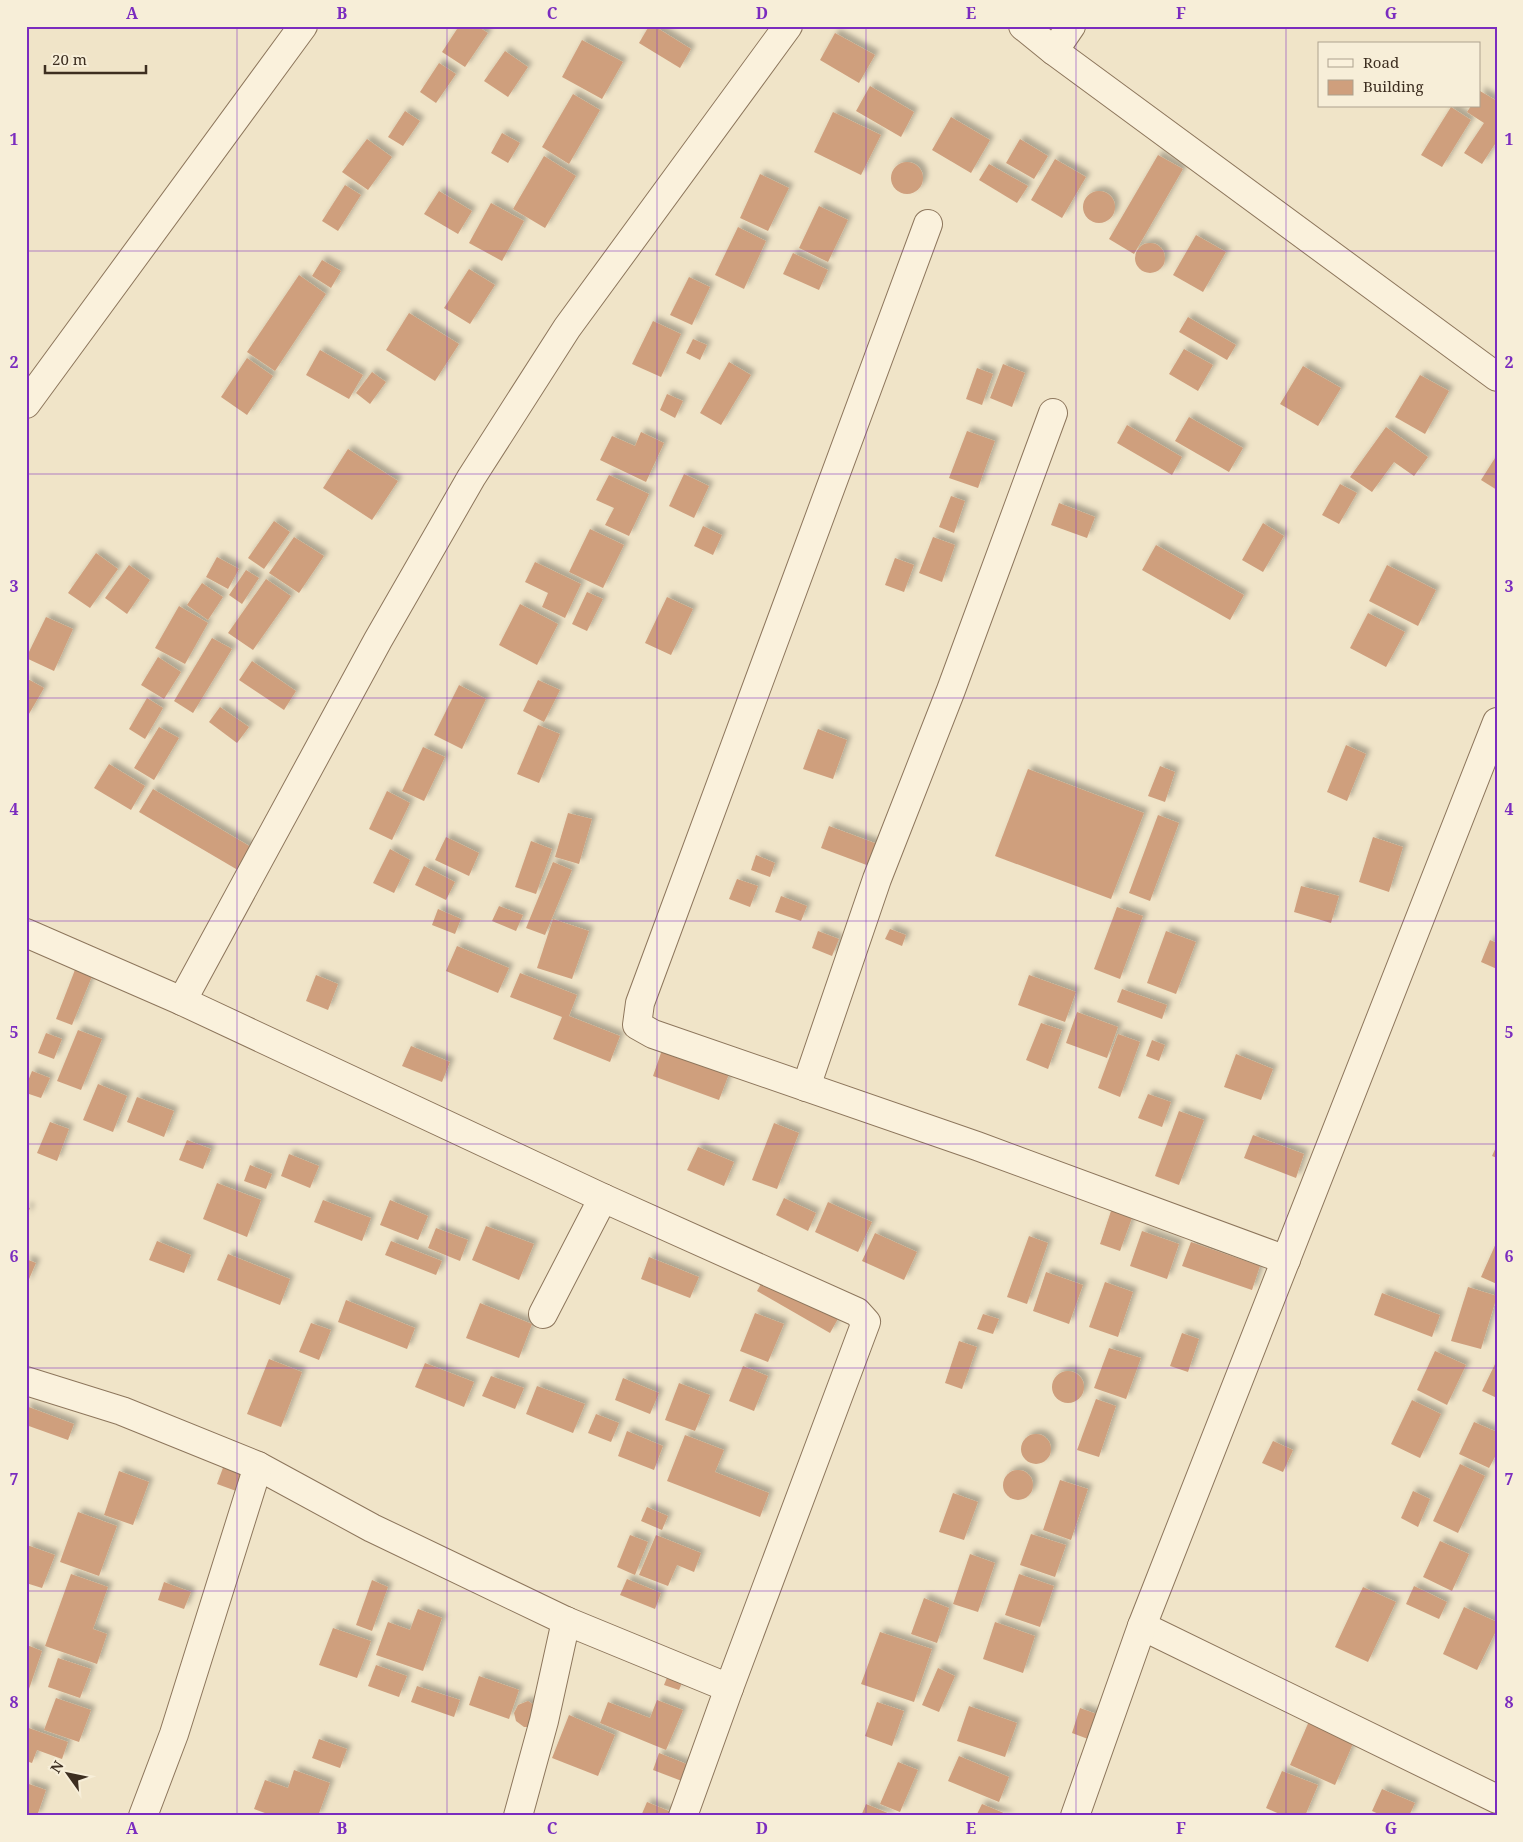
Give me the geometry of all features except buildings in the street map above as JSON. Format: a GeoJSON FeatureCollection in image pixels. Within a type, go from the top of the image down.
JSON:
{"type":"FeatureCollection","features":[{"type":"Feature","properties":{"kind":"street"},"geometry":{"type":"LineString","coordinates":[[26,404],[303,26]]}},
{"type":"Feature","properties":{"kind":"street"},"geometry":{"type":"LineString","coordinates":[[182,1001],[378,640],[471,478],[567,328],[788,26]]}},
{"type":"Feature","properties":{"kind":"street"},"geometry":{"type":"LineString","coordinates":[[1023,26],[1054,51],[1497,377]]}},
{"type":"Feature","properties":{"kind":"street"},"geometry":{"type":"LineString","coordinates":[[1054,51],[1071,26]]}},
{"type":"Feature","properties":{"kind":"street"},"geometry":{"type":"LineString","coordinates":[[928,224],[640,1003],[637,1025],[653,1034],[986,1150],[1286,1260]]}},
{"type":"Feature","properties":{"kind":"street"},"geometry":{"type":"LineString","coordinates":[[806,1087],[877,879],[951,690],[1053,413]]}},
{"type":"Feature","properties":{"kind":"street"},"geometry":{"type":"LineString","coordinates":[[1075,1816],[1142,1626],[1497,722]]}},
{"type":"Feature","properties":{"kind":"street"},"geometry":{"type":"LineString","coordinates":[[26,933],[182,1001],[602,1198],[857,1312],[866,1322],[683,1816]]}},
{"type":"Feature","properties":{"kind":"street"},"geometry":{"type":"LineString","coordinates":[[544,1314],[602,1198]]}},
{"type":"Feature","properties":{"kind":"street"},"geometry":{"type":"LineString","coordinates":[[26,1381],[122,1411],[258,1466],[372,1528],[566,1621],[729,1688]]}},
{"type":"Feature","properties":{"kind":"street"},"geometry":{"type":"LineString","coordinates":[[143,1816],[174,1734],[258,1466]]}},
{"type":"Feature","properties":{"kind":"street"},"geometry":{"type":"LineString","coordinates":[[518,1816],[544,1722],[566,1621]]}},
{"type":"Feature","properties":{"kind":"street"},"geometry":{"type":"LineString","coordinates":[[1142,1626],[1497,1799]]}}]}
